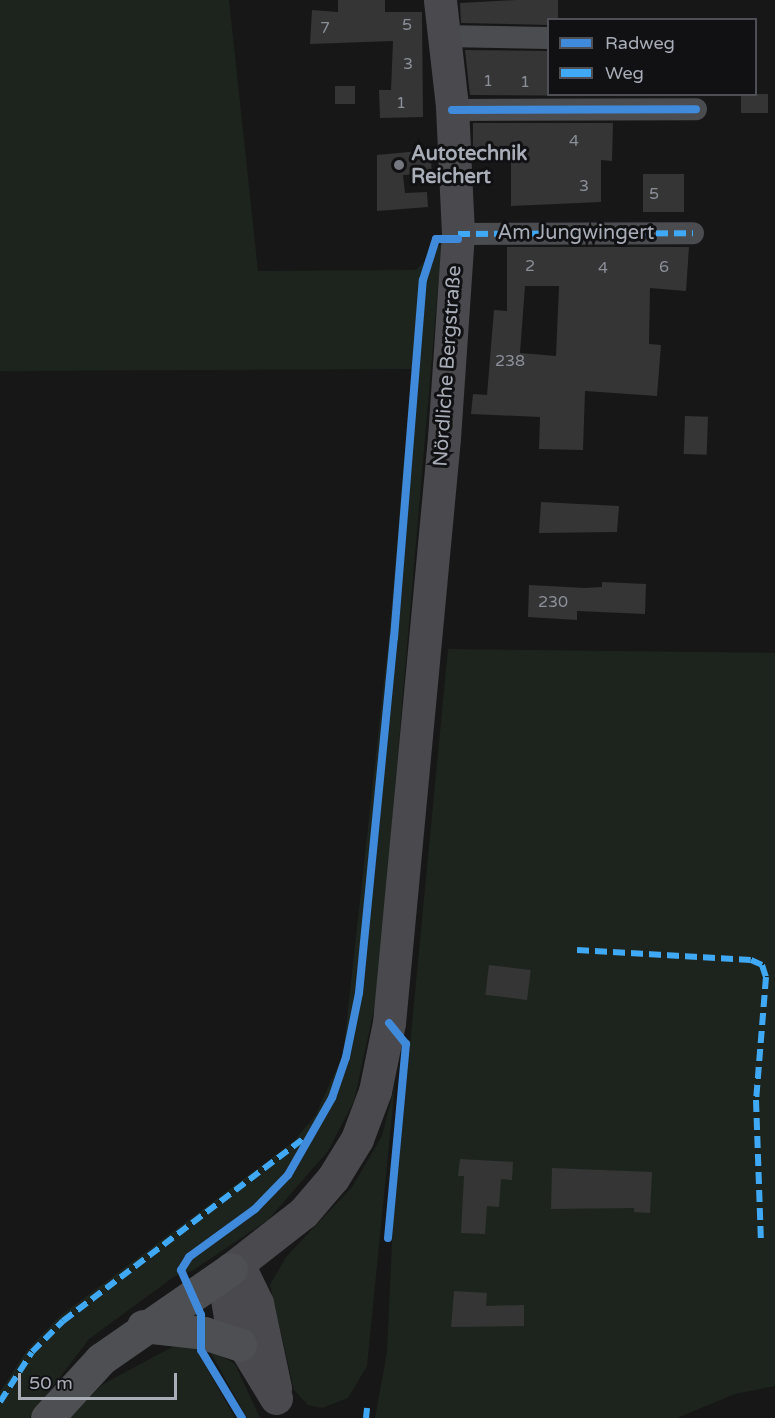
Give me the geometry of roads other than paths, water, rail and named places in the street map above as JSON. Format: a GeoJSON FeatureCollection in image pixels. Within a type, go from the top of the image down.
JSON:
{"type":"FeatureCollection","features":[{"type":"Feature","properties":{"kind":"main road","name":"Nördliche Bergstraße"},"geometry":{"type":"LineString","coordinates":[[234,1267],[303,1213],[333,1178],[357,1139],[375,1091],[389,1023],[458,234],[452,110],[440,0]]}},
{"type":"Feature","properties":{"kind":"main road"},"geometry":{"type":"LineString","coordinates":[[47,1418],[100,1359],[143,1326],[234,1267]]}},
{"type":"Feature","properties":{"kind":"main road"},"geometry":{"type":"LineString","coordinates":[[234,1267],[227,1311],[240,1345],[279,1408]]}},
{"type":"Feature","properties":{"kind":"main road"},"geometry":{"type":"LineString","coordinates":[[234,1267],[257,1304],[279,1408]]}},
{"type":"Feature","properties":{"kind":"main road"},"geometry":{"type":"LineString","coordinates":[[143,1326],[204,1333],[240,1345]]}},
{"type":"Feature","properties":{"kind":"street"},"geometry":{"type":"LineString","coordinates":[[444,36],[547,38]]}},
{"type":"Feature","properties":{"kind":"street"},"geometry":{"type":"LineString","coordinates":[[452,110],[696,109]]}},
{"type":"Feature","properties":{"kind":"street","name":"Am Jungwingert"},"geometry":{"type":"LineString","coordinates":[[458,234],[693,233]]}},
{"type":"Feature","properties":{"kind":"place","name":"Autotechnik Reichert"},"geometry":{"type":"Point","coordinates":[399,165]}}]}
